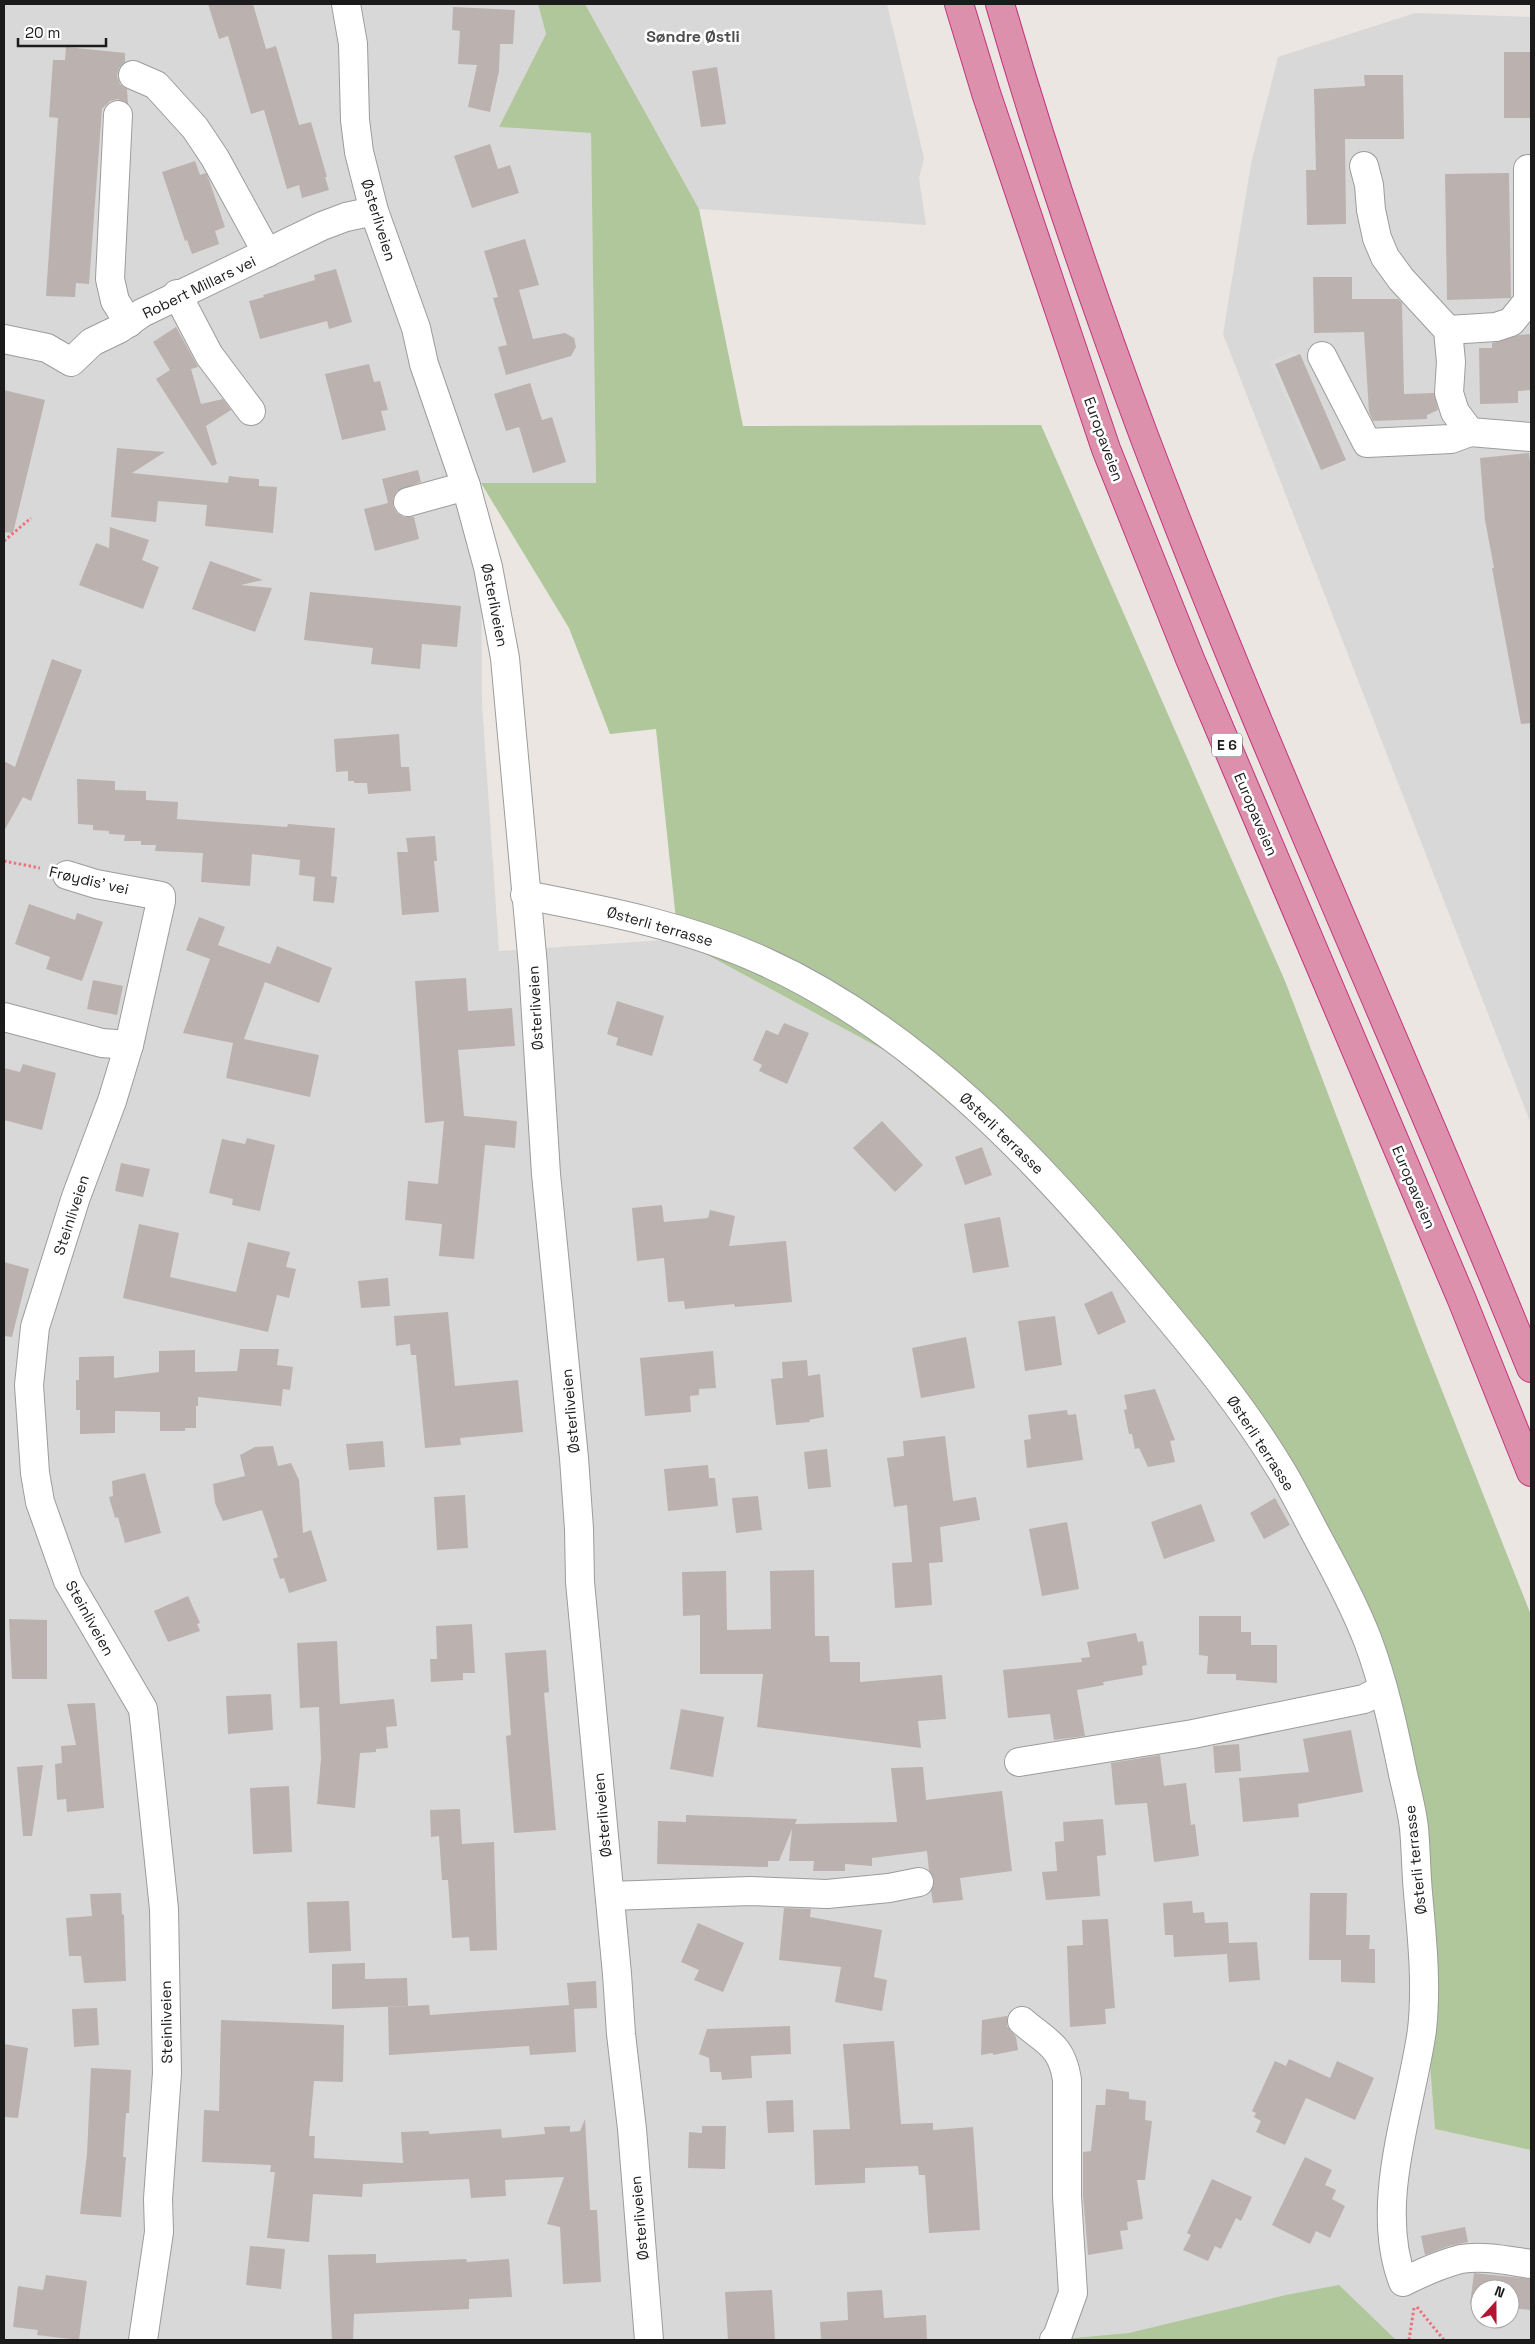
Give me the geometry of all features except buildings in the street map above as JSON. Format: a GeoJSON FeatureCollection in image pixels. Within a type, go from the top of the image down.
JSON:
{"type":"FeatureCollection","features":[{"type":"Feature","properties":{"kind":"highway","name":"Europaveien"},"geometry":{"type":"LineString","coordinates":[[959,4],[989,102],[1106,449],[1190,659],[1458,1291],[1531,1472]]}},
{"type":"Feature","properties":{"kind":"highway","name":"E 6"},"geometry":{"type":"LineString","coordinates":[[1000,4],[1058,190],[1148,445],[1226,643],[1531,1368]]}},
{"type":"Feature","properties":{"kind":"street","name":"Østerliveien"},"geometry":{"type":"LineString","coordinates":[[346,4],[353,44],[355,120],[359,152],[374,211],[416,328],[424,364],[466,486],[488,568],[505,658],[525,895],[533,966],[545,1165],[574,1458],[579,1529],[580,1582],[649,2340]]}},
{"type":"Feature","properties":{"kind":"street"},"geometry":{"type":"LineString","coordinates":[[133,75],[156,85],[196,128],[215,158],[267,253]]}},
{"type":"Feature","properties":{"kind":"street"},"geometry":{"type":"LineString","coordinates":[[118,115],[110,279],[115,301],[129,323]]}},
{"type":"Feature","properties":{"kind":"street"},"geometry":{"type":"LineString","coordinates":[[1364,166],[1369,185],[1370,210],[1377,238],[1385,257],[1401,279],[1448,330],[1451,362],[1449,393],[1456,412],[1470,432]]}},
{"type":"Feature","properties":{"kind":"street"},"geometry":{"type":"LineString","coordinates":[[1448,330],[1496,327],[1511,322],[1528,301],[1528,169]]}},
{"type":"Feature","properties":{"kind":"street","name":"Robert Millars vei"},"geometry":{"type":"LineString","coordinates":[[4,339],[47,348],[71,362],[92,342],[129,323],[142,313],[177,294],[322,226],[346,217],[374,211]]}},
{"type":"Feature","properties":{"kind":"street"},"geometry":{"type":"LineString","coordinates":[[177,294],[209,355],[251,411]]}},
{"type":"Feature","properties":{"kind":"street"},"geometry":{"type":"LineString","coordinates":[[1322,356],[1367,443],[1451,439],[1470,432],[1531,437]]}},
{"type":"Feature","properties":{"kind":"street"},"geometry":{"type":"LineString","coordinates":[[408,502],[466,486]]}},
{"type":"Feature","properties":{"kind":"street","name":"Frøydis' vei"},"geometry":{"type":"LineString","coordinates":[[67,875],[96,884],[161,896],[159,909]]}},
{"type":"Feature","properties":{"kind":"street","name":"Østerli terrasse"},"geometry":{"type":"LineString","coordinates":[[525,895],[623,913],[696,933],[766,962],[838,1001],[872,1024],[944,1079],[1008,1136],[1097,1231],[1208,1366],[1282,1471],[1343,1584],[1368,1640],[1394,1730],[1414,1826],[1421,1909],[1422,2031],[1401,2131],[1393,2207],[1394,2260],[1409,2294]]}},
{"type":"Feature","properties":{"kind":"street","name":"Steinliveien"},"geometry":{"type":"LineString","coordinates":[[143,2340],[159,2232],[158,2199],[167,2073],[164,1909],[143,1709],[68,1581],[40,1502],[35,1473],[29,1385],[35,1326],[76,1197],[112,1101],[129,1045],[159,909]]}},
{"type":"Feature","properties":{"kind":"street"},"geometry":{"type":"LineString","coordinates":[[4,1017],[102,1043],[129,1045]]}},
{"type":"Feature","properties":{"kind":"street"},"geometry":{"type":"LineString","coordinates":[[1019,1762],[1212,1730],[1364,1699],[1383,1689]]}},
{"type":"Feature","properties":{"kind":"street"},"geometry":{"type":"LineString","coordinates":[[610,1896],[750,1891],[827,1894],[889,1888],[919,1882]]}},
{"type":"Feature","properties":{"kind":"street"},"geometry":{"type":"LineString","coordinates":[[1022,2021],[1057,2050],[1065,2062],[1067,2080],[1067,2196],[1073,2293],[1069,2309],[1054,2340]]}},
{"type":"Feature","properties":{"kind":"street"},"geometry":{"type":"LineString","coordinates":[[1409,2294],[1423,2272],[1462,2259],[1484,2258],[1531,2264]]}},
{"type":"Feature","properties":{"kind":"path"},"geometry":{"type":"LineString","coordinates":[[4,541],[31,518]]}},
{"type":"Feature","properties":{"kind":"path","name":"Frøydis' vei"},"geometry":{"type":"LineString","coordinates":[[4,861],[67,875]]}},
{"type":"Feature","properties":{"kind":"path"},"geometry":{"type":"LineString","coordinates":[[1409,2294],[1409,2340]]}},
{"type":"Feature","properties":{"kind":"path"},"geometry":{"type":"LineString","coordinates":[[1409,2294],[1444,2340]]}},
{"type":"Feature","properties":{"kind":"shaded area"},"geometry":{"type":"Polygon","coordinates":[[[4,4],[538,4],[546,34],[500,127],[591,133],[596,484],[481,483],[482,704],[499,951],[678,939],[891,1054],[1048,1187],[1284,1480],[1395,1724],[1422,1962],[1435,2129],[1531,2150],[1531,2340],[4,2340],[4,4]]]}},
{"type":"Feature","properties":{"kind":"shaded area"},"geometry":{"type":"Polygon","coordinates":[[[585,4],[887,4],[924,158],[919,178],[926,225],[699,209],[585,4]]]}},
{"type":"Feature","properties":{"kind":"shaded area"},"geometry":{"type":"Polygon","coordinates":[[[1415,13],[1531,17],[1531,1124],[1223,334],[1251,164],[1278,57],[1415,13]]]}},
{"type":"Feature","properties":{"kind":"shaded area"},"geometry":{"type":"Polygon","coordinates":[[[1295,350],[1340,455],[1314,465],[1270,362],[1295,350]]]}},
{"type":"Feature","properties":{"kind":"green space"},"geometry":{"type":"Polygon","coordinates":[[[538,4],[585,4],[699,209],[743,426],[1041,425],[1285,981],[1420,1335],[1531,1615],[1531,2150],[1435,2129],[1422,1962],[1395,1724],[1284,1480],[1048,1187],[891,1054],[678,939],[656,729],[610,734],[569,628],[481,483],[596,483],[591,133],[499,127],[546,34],[538,4]]]}},
{"type":"Feature","properties":{"kind":"green space"},"geometry":{"type":"Polygon","coordinates":[[[1339,2285],[1396,2340],[1053,2340],[1129,2333],[1286,2295],[1339,2285]]]}},
{"type":"Feature","properties":{"kind":"district","name":"Søndre Østli"},"geometry":{"type":"Point","coordinates":[693,36]}}]}
